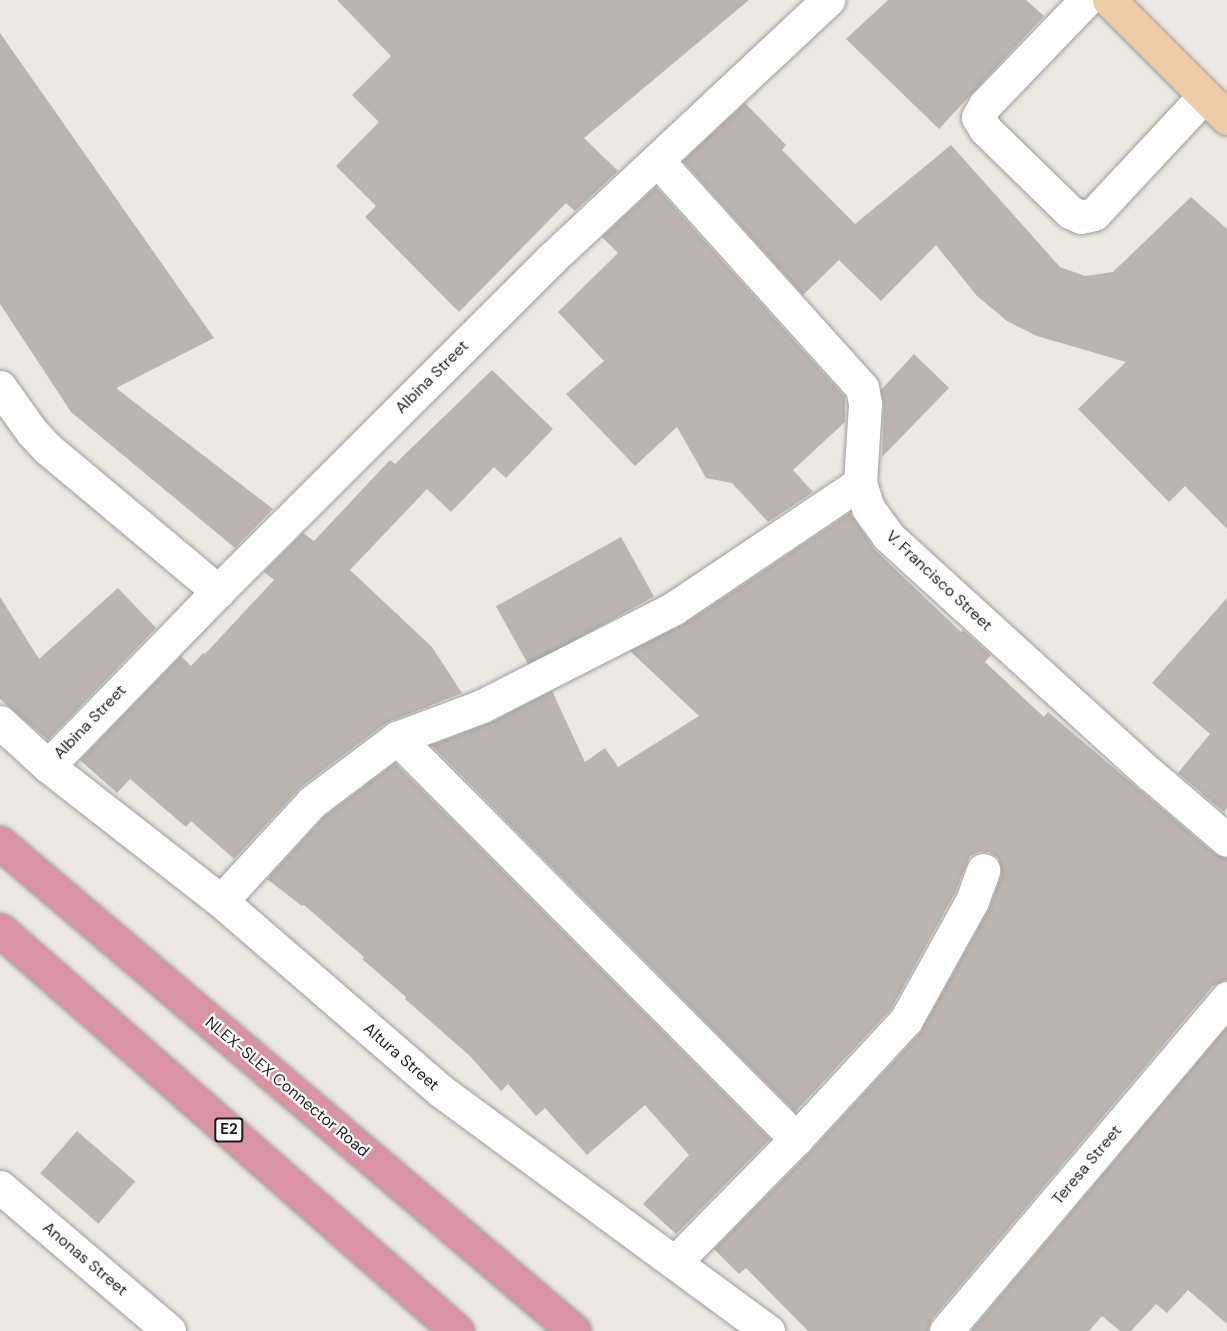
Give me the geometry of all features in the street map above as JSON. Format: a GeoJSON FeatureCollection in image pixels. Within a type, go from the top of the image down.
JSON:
{"type":"FeatureCollection","features":[{"type":"Feature","properties":{"kind":"highway","name":"NLEX-SLEX Connector Road"},"geometry":{"type":"LineString","coordinates":[[0,843],[574,1331]]}},
{"type":"Feature","properties":{"kind":"highway","name":"E2"},"geometry":{"type":"LineString","coordinates":[[0,930],[457,1331]]}},
{"type":"Feature","properties":{"kind":"main road"},"geometry":{"type":"LineString","coordinates":[[1109,0],[1216,107]]}},
{"type":"Feature","properties":{"kind":"street","name":"Albina Street"},"geometry":{"type":"LineString","coordinates":[[48,766],[219,591],[550,260],[828,0]]}},
{"type":"Feature","properties":{"kind":"street"},"geometry":{"type":"LineString","coordinates":[[1086,0],[986,105],[978,117],[986,129],[1070,212],[1081,217],[1094,214],[1216,107]]}},
{"type":"Feature","properties":{"kind":"street","name":"V. Francisco Street"},"geometry":{"type":"LineString","coordinates":[[657,160],[862,388],[865,404],[860,483],[867,508],[888,536],[1150,774],[1227,840]]}},
{"type":"Feature","properties":{"kind":"street"},"geometry":{"type":"LineString","coordinates":[[0,387],[32,432],[48,449],[219,591]]}},
{"type":"Feature","properties":{"kind":"street"},"geometry":{"type":"LineString","coordinates":[[221,901],[312,802],[397,738],[482,706],[674,608],[860,483]]}},
{"type":"Feature","properties":{"kind":"street","name":"Altura Street"},"geometry":{"type":"LineString","coordinates":[[0,722],[48,766],[221,901],[441,1092],[676,1261],[768,1331]]}},
{"type":"Feature","properties":{"kind":"street"},"geometry":{"type":"LineString","coordinates":[[397,738],[796,1139]]}},
{"type":"Feature","properties":{"kind":"street"},"geometry":{"type":"LineString","coordinates":[[676,1261],[796,1139],[906,1020],[972,901],[983,870]]}},
{"type":"Feature","properties":{"kind":"street","name":"Teresa Street"},"geometry":{"type":"LineString","coordinates":[[946,1331],[1227,999]]}},
{"type":"Feature","properties":{"kind":"street","name":"Anonas Street"},"geometry":{"type":"LineString","coordinates":[[0,1186],[169,1331]]}},
{"type":"Feature","properties":{"kind":"building"},"geometry":{"type":"Polygon","coordinates":[[[337,0],[749,0],[584,138],[618,171],[575,211],[566,203],[459,312],[365,217],[376,206],[336,166],[379,122],[352,95],[391,56],[337,0]]]}},
{"type":"Feature","properties":{"kind":"building"},"geometry":{"type":"Polygon","coordinates":[[[888,0],[1026,0],[1044,16],[939,129],[846,39],[888,0]]]}},
{"type":"Feature","properties":{"kind":"building"},"geometry":{"type":"Polygon","coordinates":[[[0,33],[214,338],[116,388],[273,509],[235,548],[71,412],[0,304],[0,33]]]}},
{"type":"Feature","properties":{"kind":"building"},"geometry":{"type":"Polygon","coordinates":[[[745,103],[786,145],[782,150],[855,224],[951,145],[1060,267],[1085,276],[1113,272],[1191,197],[1227,229],[1227,529],[1185,486],[1169,502],[1078,409],[1126,362],[1037,336],[1007,321],[977,296],[936,245],[881,301],[839,260],[803,295],[683,161],[745,103]]]}},
{"type":"Feature","properties":{"kind":"building"},"geometry":{"type":"Polygon","coordinates":[[[656,187],[845,397],[845,422],[793,470],[813,492],[768,522],[732,483],[706,478],[677,427],[635,466],[566,394],[604,361],[558,312],[618,253],[602,237],[656,187]]]}},
{"type":"Feature","properties":{"kind":"building"},"geometry":{"type":"Polygon","coordinates":[[[914,354],[949,388],[882,457],[884,405],[881,390],[914,354]]]}},
{"type":"Feature","properties":{"kind":"building"},"geometry":{"type":"Polygon","coordinates":[[[492,370],[553,429],[506,478],[494,467],[451,512],[427,489],[350,570],[432,647],[462,693],[386,723],[301,787],[234,859],[191,821],[186,827],[130,779],[117,793],[80,760],[181,656],[191,666],[203,653],[205,654],[274,580],[264,572],[303,533],[314,541],[390,460],[395,464],[492,370]]]}},
{"type":"Feature","properties":{"kind":"building"},"geometry":{"type":"Polygon","coordinates":[[[850,513],[875,550],[961,632],[963,630],[991,655],[985,662],[1044,717],[1048,712],[1215,854],[1227,858],[1227,980],[1213,986],[932,1319],[928,1331],[808,1331],[746,1268],[739,1274],[714,1249],[810,1152],[920,1033],[990,907],[1001,876],[998,858],[989,852],[979,852],[970,856],[955,893],[891,1009],[795,1112],[431,745],[490,723],[552,691],[585,762],[605,748],[618,767],[699,716],[630,651],[684,624],[850,513]]]}},
{"type":"Feature","properties":{"kind":"building"},"geometry":{"type":"Polygon","coordinates":[[[621,537],[654,596],[529,666],[496,606],[621,537]]]}},
{"type":"Feature","properties":{"kind":"building"},"geometry":{"type":"Polygon","coordinates":[[[118,588],[156,628],[48,740],[0,699],[0,597],[39,659],[118,588]]]}},
{"type":"Feature","properties":{"kind":"building"},"geometry":{"type":"Polygon","coordinates":[[[1227,598],[1227,808],[1224,812],[1178,773],[1210,734],[1152,683],[1227,598]]]}},
{"type":"Feature","properties":{"kind":"building"},"geometry":{"type":"Polygon","coordinates":[[[395,763],[770,1139],[676,1234],[643,1204],[689,1155],[645,1105],[587,1155],[545,1108],[536,1116],[508,1084],[501,1091],[470,1056],[362,959],[364,957],[304,905],[302,906],[267,879],[325,816],[395,763]]]}},
{"type":"Feature","properties":{"kind":"building"},"geometry":{"type":"Polygon","coordinates":[[[1227,1027],[1227,1324],[1188,1290],[1167,1313],[1156,1304],[1131,1331],[1120,1331],[1102,1316],[1089,1331],[971,1331],[1227,1027]]]}},
{"type":"Feature","properties":{"kind":"building"},"geometry":{"type":"Polygon","coordinates":[[[77,1131],[135,1182],[98,1224],[40,1173],[77,1131]]]}}]}
